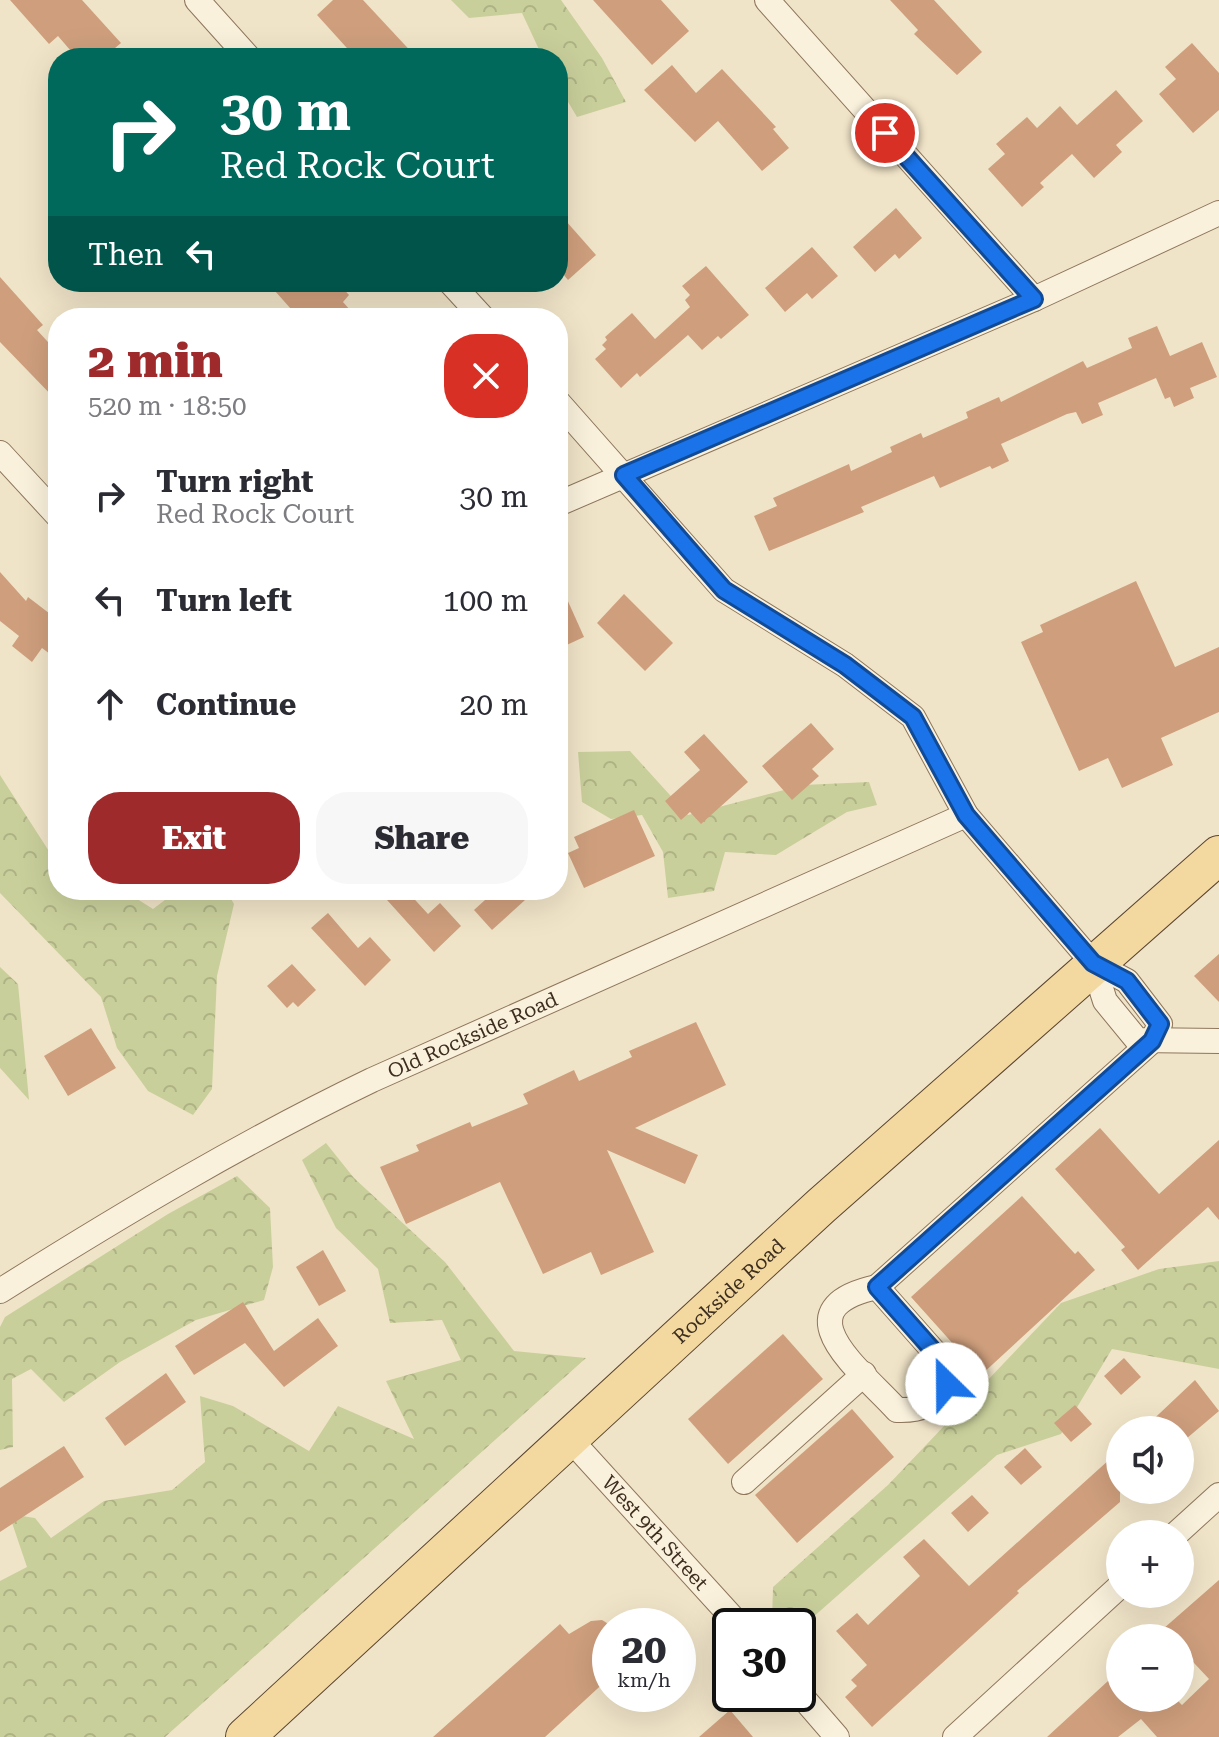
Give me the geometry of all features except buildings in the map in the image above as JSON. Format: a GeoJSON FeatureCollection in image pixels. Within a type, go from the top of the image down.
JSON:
{"type":"FeatureCollection","features":[{"type":"Feature","properties":{"kind":"main road","name":"Rockside Road"},"geometry":{"type":"LineString","coordinates":[[245,1737],[569,1438],[1093,963],[1219,855]]}},
{"type":"Feature","properties":{"kind":"street"},"geometry":{"type":"LineString","coordinates":[[197,0],[240,48]]}},
{"type":"Feature","properties":{"kind":"street"},"geometry":{"type":"LineString","coordinates":[[767,0],[1034,299]]}},
{"type":"Feature","properties":{"kind":"street"},"geometry":{"type":"LineString","coordinates":[[568,500],[1034,299],[1219,213]]}},
{"type":"Feature","properties":{"kind":"street"},"geometry":{"type":"LineString","coordinates":[[459,292],[474,308]]}},
{"type":"Feature","properties":{"kind":"street"},"geometry":{"type":"LineString","coordinates":[[568,413],[724,590],[845,665],[913,717],[966,815],[1093,963],[1127,981],[1160,1024],[1152,1041],[877,1287],[857,1292],[840,1302],[829,1319],[831,1339],[897,1410],[919,1411],[935,1400],[947,1384],[945,1364],[877,1287]]}},
{"type":"Feature","properties":{"kind":"street"},"geometry":{"type":"LineString","coordinates":[[0,453],[48,505]]}},
{"type":"Feature","properties":{"kind":"street","name":"Old Rockside Road"},"geometry":{"type":"LineString","coordinates":[[0,1291],[161,1191],[312,1108],[966,815]]}},
{"type":"Feature","properties":{"kind":"street"},"geometry":{"type":"LineString","coordinates":[[1152,1041],[1219,1041]]}},
{"type":"Feature","properties":{"kind":"street"},"geometry":{"type":"LineString","coordinates":[[744,1482],[864,1374]]}},
{"type":"Feature","properties":{"kind":"street","name":"West 9th Street"},"geometry":{"type":"LineString","coordinates":[[569,1438],[724,1608]]}},
{"type":"Feature","properties":{"kind":"street"},"geometry":{"type":"LineString","coordinates":[[1191,1520],[1219,1495]]}},
{"type":"Feature","properties":{"kind":"street"},"geometry":{"type":"LineString","coordinates":[[955,1737],[1106,1599]]}},
{"type":"Feature","properties":{"kind":"street"},"geometry":{"type":"LineString","coordinates":[[815,1712],[837,1737]]}},
{"type":"Feature","properties":{"kind":"green space"},"geometry":{"type":"Polygon","coordinates":[[[451,0],[561,0],[602,58],[626,102],[577,117],[568,102],[568,48],[538,48],[522,13],[469,18],[451,0]]]}},
{"type":"Feature","properties":{"kind":"green space"},"geometry":{"type":"Polygon","coordinates":[[[630,751],[688,815],[803,785],[869,782],[877,805],[847,812],[776,855],[725,852],[714,891],[668,898],[663,852],[642,815],[611,819],[582,802],[578,752],[630,751]]]}},
{"type":"Feature","properties":{"kind":"green space"},"geometry":{"type":"Polygon","coordinates":[[[0,775],[48,850],[48,900],[139,900],[153,909],[165,900],[232,900],[234,904],[217,976],[212,1089],[193,1115],[148,1091],[117,1048],[101,997],[0,893],[0,775]]]}},
{"type":"Feature","properties":{"kind":"green space"},"geometry":{"type":"Polygon","coordinates":[[[0,967],[18,984],[29,1100],[0,1068],[0,967]]]}},
{"type":"Feature","properties":{"kind":"green space"},"geometry":{"type":"Polygon","coordinates":[[[326,1143],[354,1178],[445,1262],[514,1351],[586,1358],[165,1737],[0,1737],[0,1581],[27,1567],[9,1514],[35,1518],[51,1538],[104,1501],[172,1490],[205,1462],[200,1396],[233,1406],[309,1451],[338,1406],[414,1439],[386,1381],[461,1360],[442,1320],[390,1323],[378,1269],[336,1228],[302,1160],[326,1143]]]}},
{"type":"Feature","properties":{"kind":"green space"},"geometry":{"type":"Polygon","coordinates":[[[237,1176],[270,1208],[273,1267],[264,1300],[196,1320],[120,1362],[64,1402],[31,1369],[12,1379],[13,1447],[0,1450],[0,1327],[5,1317],[168,1214],[237,1176]]]}},
{"type":"Feature","properties":{"kind":"green space"},"geometry":{"type":"Polygon","coordinates":[[[1219,1261],[1219,1369],[1112,1349],[1061,1434],[997,1455],[816,1615],[816,1608],[772,1608],[773,1587],[888,1485],[1061,1303],[1159,1269],[1219,1261]]]}},
{"type":"Feature","properties":{"kind":"route"},"geometry":{"type":"LineString","coordinates":[[885,133],[1034,299],[624,475],[724,590],[845,665],[913,717],[966,815],[1093,963],[1127,981],[1160,1024],[1152,1041],[877,1287],[945,1364],[947,1384]]}}]}
